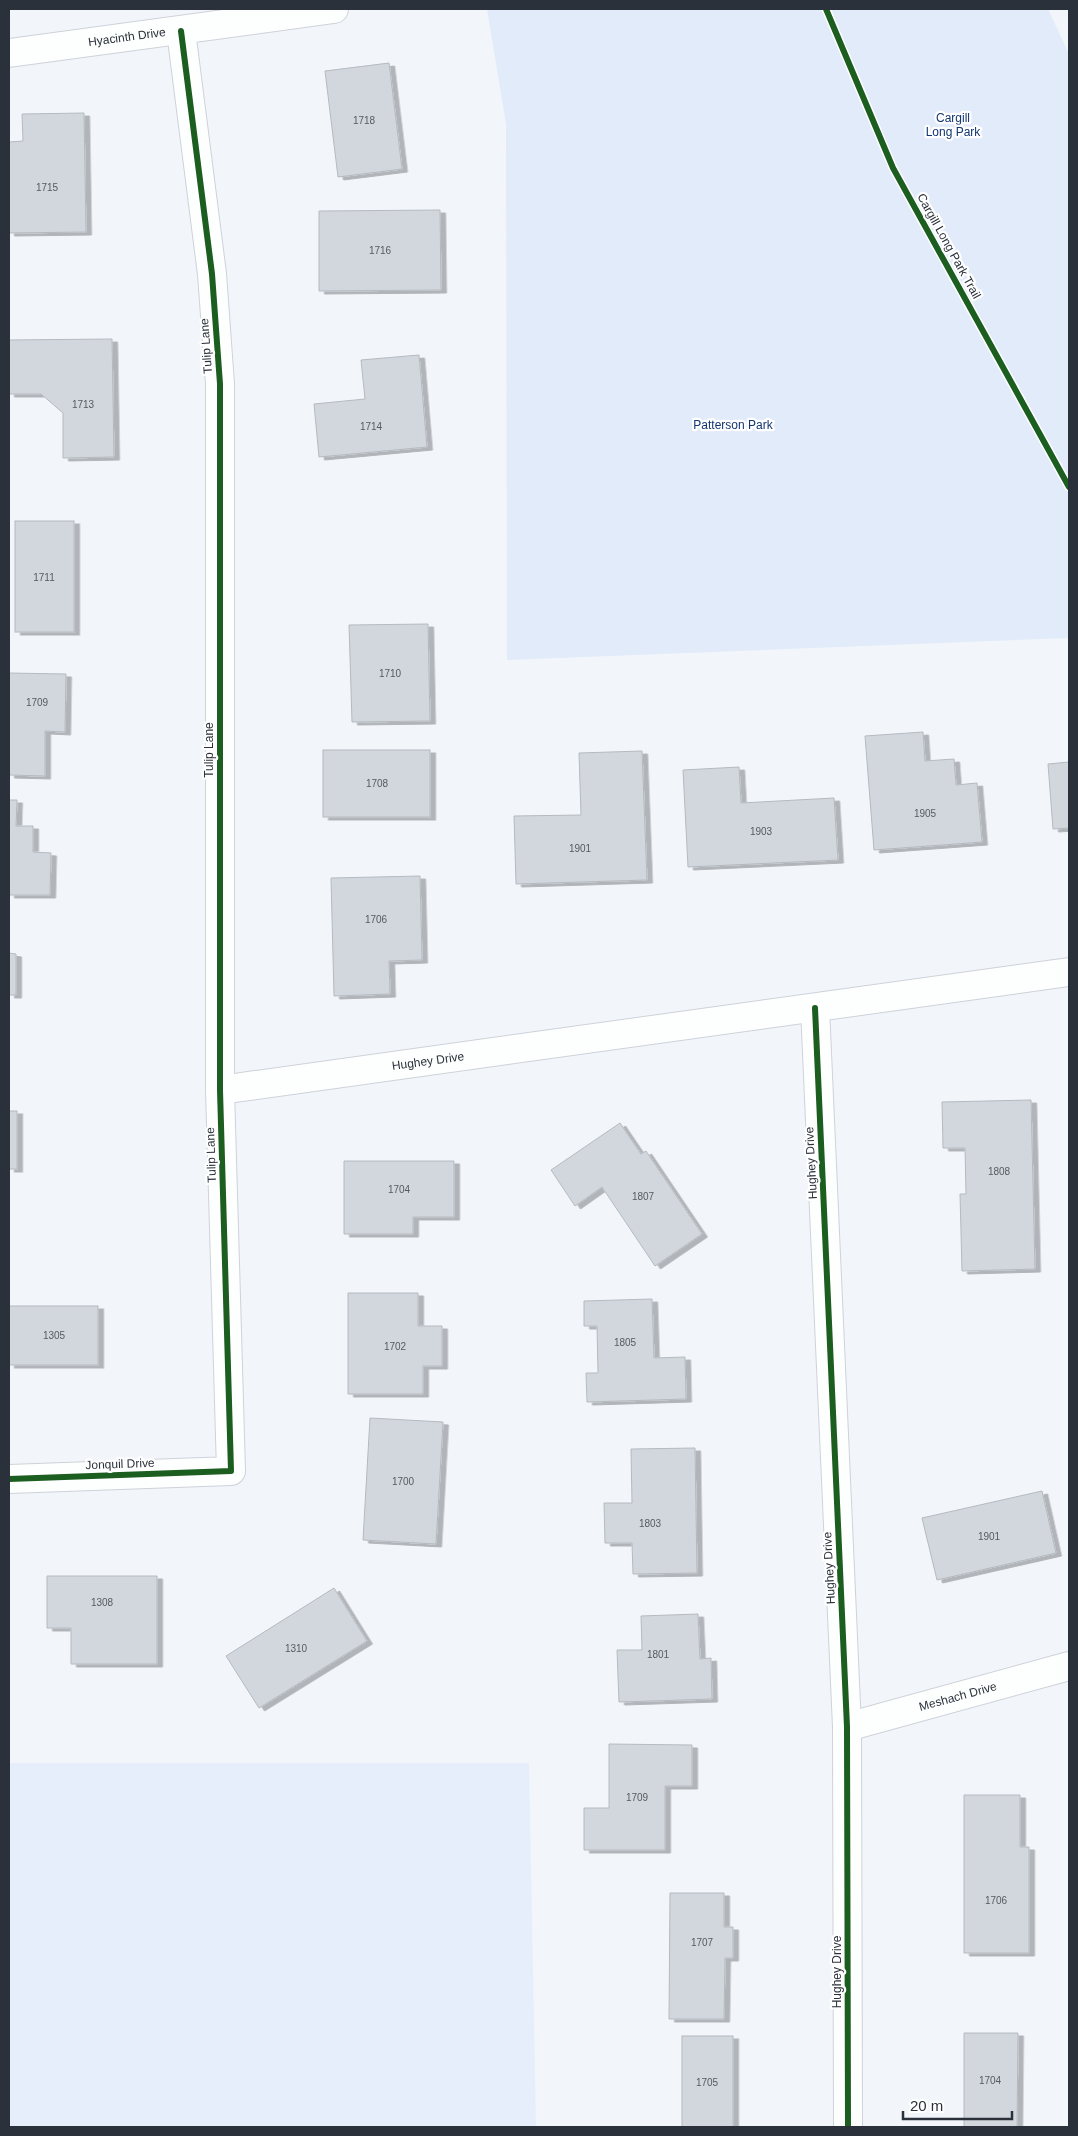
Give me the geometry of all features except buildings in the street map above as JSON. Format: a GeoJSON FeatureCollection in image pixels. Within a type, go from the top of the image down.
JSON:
{"type":"FeatureCollection","features":[{"type":"Feature","properties":{"kind":"street","name":"Hyacinth Drive"},"geometry":{"type":"LineString","coordinates":[[9,53],[334,9]]}},
{"type":"Feature","properties":{"kind":"street","name":"Tulip Lane"},"geometry":{"type":"LineString","coordinates":[[181,31],[212,274],[220,384],[220,1090],[232,1471]]}},
{"type":"Feature","properties":{"kind":"street","name":"Hughey Drive"},"geometry":{"type":"LineString","coordinates":[[220,1090],[1069,972]]}},
{"type":"Feature","properties":{"kind":"street","name":"Hughey Drive"},"geometry":{"type":"LineString","coordinates":[[815,1008],[848,1727],[848,2127]]}},
{"type":"Feature","properties":{"kind":"street","name":"Jonquil Drive"},"geometry":{"type":"LineString","coordinates":[[9,1479],[232,1471]]}},
{"type":"Feature","properties":{"kind":"street","name":"Meshach Drive"},"geometry":{"type":"LineString","coordinates":[[848,1727],[1069,1666]]}},
{"type":"Feature","properties":{"kind":"shaded area"},"geometry":{"type":"Polygon","coordinates":[[[9,1763],[529,1763],[536,2127],[9,2127],[9,1763]]]}},
{"type":"Feature","properties":{"kind":"green space","name":"Patterson Park"},"geometry":{"type":"Polygon","coordinates":[[[487,9],[1048,9],[1069,54],[1069,638],[507,660],[506,124],[487,9]]]}},
{"type":"Feature","properties":{"kind":"cycle path","name":"Cargill Long Park Trail"},"geometry":{"type":"LineString","coordinates":[[826,9],[893,168],[1069,487]]}},
{"type":"Feature","properties":{"kind":"cycle path"},"geometry":{"type":"LineString","coordinates":[[9,1479],[231,1471],[220,1090],[220,384],[212,274],[181,31]]}},
{"type":"Feature","properties":{"kind":"cycle path"},"geometry":{"type":"LineString","coordinates":[[815,1008],[847,1727],[848,2127]]}},
{"type":"Feature","properties":{"kind":"park label","name":"Cargill Long Park"},"geometry":{"type":"Point","coordinates":[953,125]}}]}
